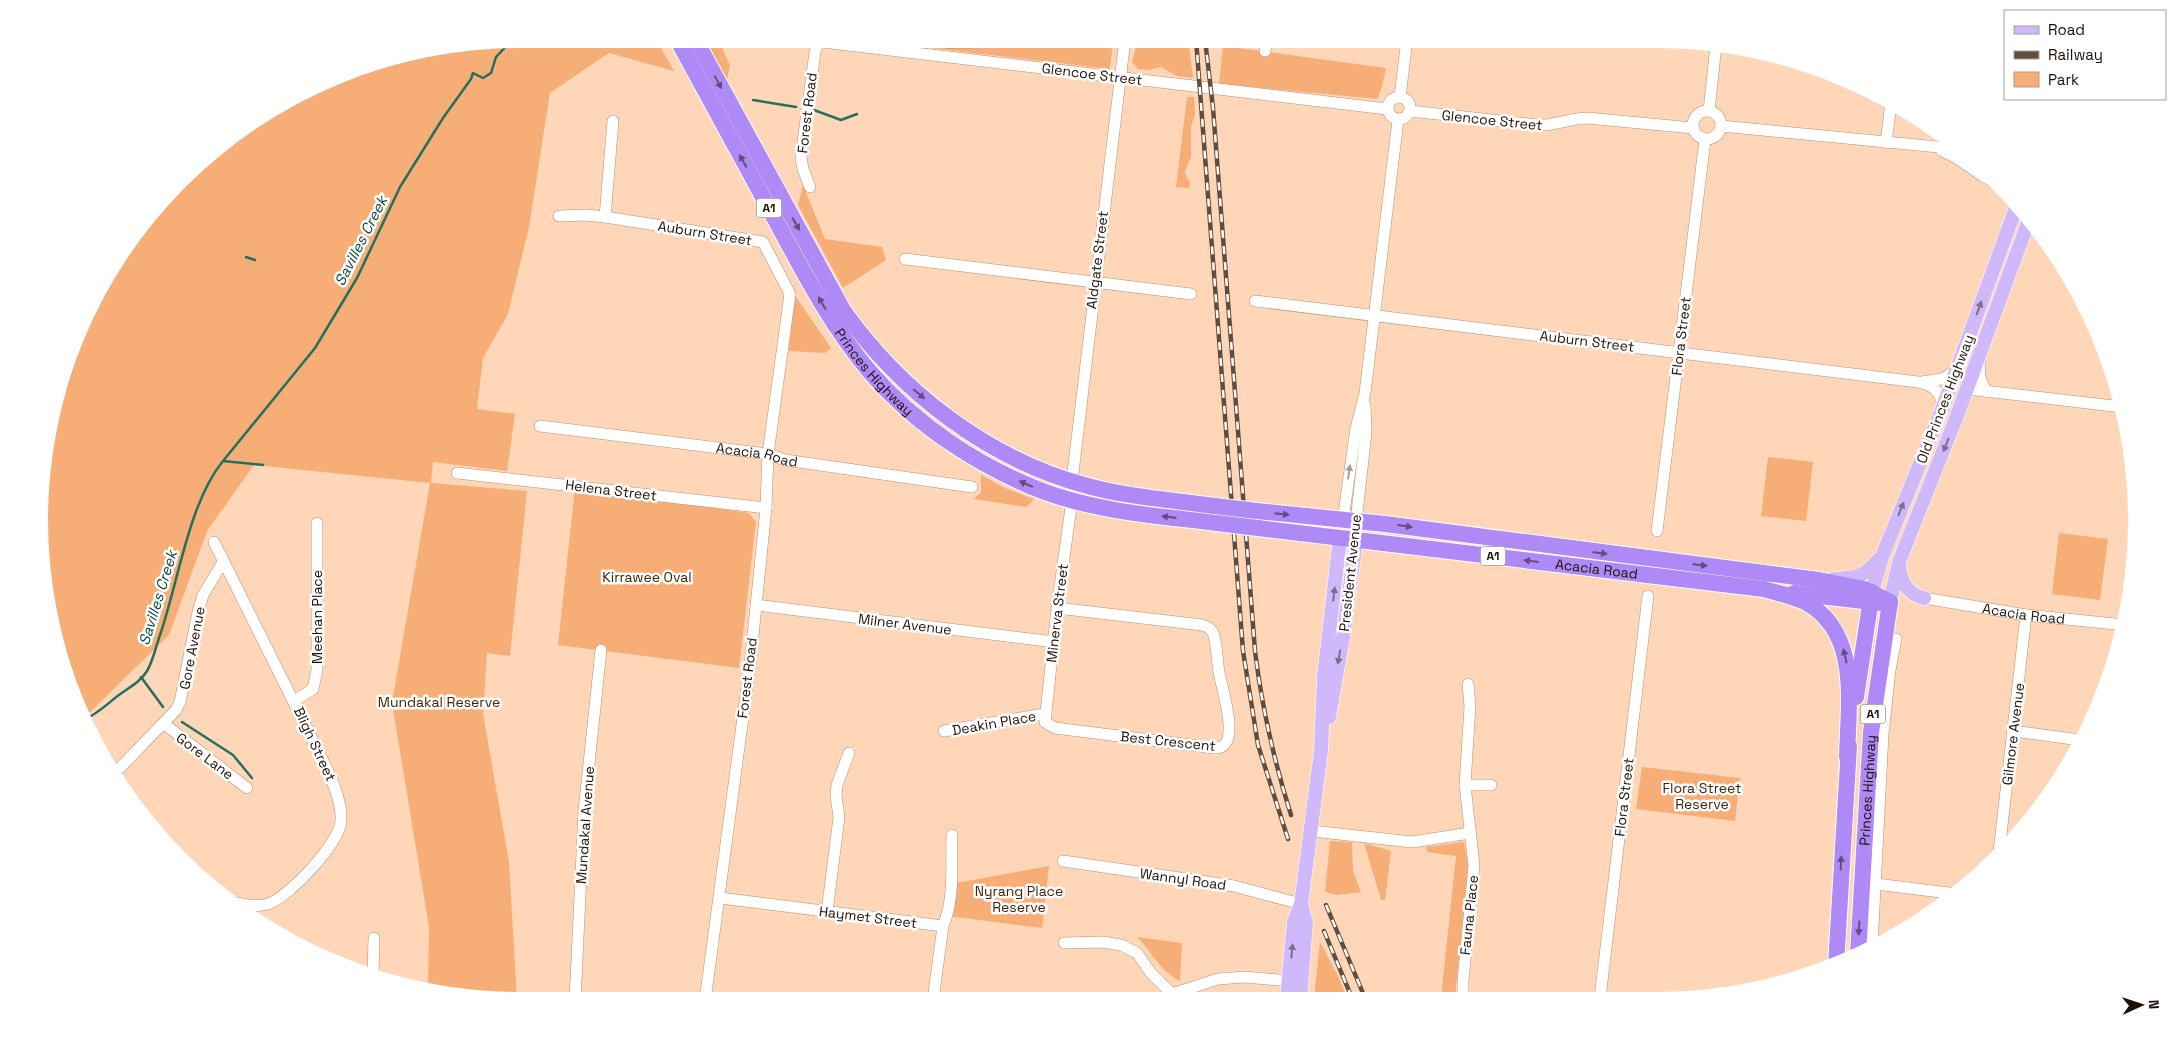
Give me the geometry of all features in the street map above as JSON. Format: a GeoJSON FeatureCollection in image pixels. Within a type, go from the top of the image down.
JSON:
{"type":"FeatureCollection","features":[{"type":"Feature","properties":{"kind":"highway","name":"Princes Highway"},"geometry":{"type":"LineString","coordinates":[[682,48],[826,310],[870,372],[916,416],[962,450],[1009,476],[1046,492],[1072,500],[1134,512],[1217,523]]}},
{"type":"Feature","properties":{"kind":"highway","name":"Princes Highway"},"geometry":{"type":"LineString","coordinates":[[700,48],[843,310],[874,350],[904,382],[962,426],[1022,461],[1072,481],[1126,494],[1215,506]]}},
{"type":"Feature","properties":{"kind":"highway","name":"Acacia Road"},"geometry":{"type":"LineString","coordinates":[[1215,506],[1350,521],[1819,580],[1871,597]]}},
{"type":"Feature","properties":{"kind":"highway","name":"President Avenue"},"geometry":{"type":"LineString","coordinates":[[1348,539],[1350,521]]}},
{"type":"Feature","properties":{"kind":"highway","name":"Acacia Road"},"geometry":{"type":"LineString","coordinates":[[1217,523],[1764,590],[1791,596],[1810,605],[1827,619],[1839,637],[1848,671],[1847,757]]}},
{"type":"Feature","properties":{"kind":"highway","name":"A1"},"geometry":{"type":"LineString","coordinates":[[1764,590],[1871,597]]}},
{"type":"Feature","properties":{"kind":"highway","name":"Princes Highway"},"geometry":{"type":"LineString","coordinates":[[1836,957],[1847,757],[1871,597]]}},
{"type":"Feature","properties":{"kind":"highway"},"geometry":{"type":"LineString","coordinates":[[1871,597],[1890,602]]}},
{"type":"Feature","properties":{"kind":"highway","name":"Princes Highway"},"geometry":{"type":"LineString","coordinates":[[1858,947],[1871,732],[1890,602]]}},
{"type":"Feature","properties":{"kind":"main road","name":"Old Princes Highway"},"geometry":{"type":"LineString","coordinates":[[1871,597],[1883,554],[1941,413],[2014,212]]}},
{"type":"Feature","properties":{"kind":"main road","name":"Old Princes Highway"},"geometry":{"type":"LineString","coordinates":[[1890,602],[1899,562],[1967,389],[2027,227]]}},
{"type":"Feature","properties":{"kind":"main road"},"geometry":{"type":"LineString","coordinates":[[1941,413],[1951,398],[1967,389]]}},
{"type":"Feature","properties":{"kind":"main road","name":"President Avenue"},"geometry":{"type":"LineString","coordinates":[[1288,992],[1294,922],[1301,904],[1321,751],[1342,640],[1348,539]]}},
{"type":"Feature","properties":{"kind":"main road"},"geometry":{"type":"LineString","coordinates":[[1819,580],[1861,576],[1868,572],[1883,554]]}},
{"type":"Feature","properties":{"kind":"main road"},"geometry":{"type":"LineString","coordinates":[[1899,562],[1901,577],[1906,588],[1915,596],[1924,598]]}},
{"type":"Feature","properties":{"kind":"main road","name":"President Avenue"},"geometry":{"type":"LineString","coordinates":[[1300,992],[1306,923],[1301,904]]}},
{"type":"Feature","properties":{"kind":"street","name":"Forest Road"},"geometry":{"type":"LineString","coordinates":[[810,187],[803,169],[801,157],[816,48]]}},
{"type":"Feature","properties":{"kind":"street","name":"Glencoe Street"},"geometry":{"type":"LineString","coordinates":[[883,48],[1387,109]]}},
{"type":"Feature","properties":{"kind":"street","name":"Aldgate Street"},"geometry":{"type":"LineString","coordinates":[[1072,481],[1094,282],[1123,48]]}},
{"type":"Feature","properties":{"kind":"street"},"geometry":{"type":"LineString","coordinates":[[1400,97],[1406,48]]}},
{"type":"Feature","properties":{"kind":"street"},"geometry":{"type":"LineString","coordinates":[[1709,111],[1715,52]]}},
{"type":"Feature","properties":{"kind":"street"},"geometry":{"type":"LineString","coordinates":[[1400,97],[1407,100],[1410,107],[1406,117],[1398,120],[1390,116],[1387,109],[1391,100],[1400,97]]}},
{"type":"Feature","properties":{"kind":"street"},"geometry":{"type":"LineString","coordinates":[[1886,143],[1889,109]]}},
{"type":"Feature","properties":{"kind":"street","name":"Glencoe Street"},"geometry":{"type":"LineString","coordinates":[[1410,111],[1551,126],[1571,119],[1587,118],[1693,128]]}},
{"type":"Feature","properties":{"kind":"street"},"geometry":{"type":"LineString","coordinates":[[1709,111],[1719,118],[1722,126],[1718,135],[1705,140],[1697,136],[1693,128],[1696,115],[1709,111]]}},
{"type":"Feature","properties":{"kind":"street","name":"President Avenue"},"geometry":{"type":"LineString","coordinates":[[1350,521],[1366,433],[1365,393],[1398,120]]}},
{"type":"Feature","properties":{"kind":"street"},"geometry":{"type":"LineString","coordinates":[[605,218],[613,121]]}},
{"type":"Feature","properties":{"kind":"street"},"geometry":{"type":"LineString","coordinates":[[1722,126],[1948,148]]}},
{"type":"Feature","properties":{"kind":"street","name":"Flora Street"},"geometry":{"type":"LineString","coordinates":[[1657,532],[1705,140]]}},
{"type":"Feature","properties":{"kind":"street"},"geometry":{"type":"LineString","coordinates":[[1926,147],[1961,159]]}},
{"type":"Feature","properties":{"kind":"street","name":"Auburn Street"},"geometry":{"type":"LineString","coordinates":[[559,216],[586,215],[763,242],[790,294],[783,355]]}},
{"type":"Feature","properties":{"kind":"street"},"geometry":{"type":"LineString","coordinates":[[905,259],[1191,294]]}},
{"type":"Feature","properties":{"kind":"street","name":"Auburn Street"},"geometry":{"type":"LineString","coordinates":[[1255,301],[1918,382],[1929,384],[1936,389],[1941,396],[1941,413]]}},
{"type":"Feature","properties":{"kind":"street","name":"Forest Road"},"geometry":{"type":"LineString","coordinates":[[706,992],[720,898],[756,605],[766,508],[768,454],[783,355]]}},
{"type":"Feature","properties":{"kind":"street"},"geometry":{"type":"LineString","coordinates":[[1979,357],[1980,378],[1988,391]]}},
{"type":"Feature","properties":{"kind":"street","name":"Auburn Street"},"geometry":{"type":"LineString","coordinates":[[1918,382],[1942,380],[1957,370]]}},
{"type":"Feature","properties":{"kind":"street"},"geometry":{"type":"LineString","coordinates":[[1967,389],[2114,406]]}},
{"type":"Feature","properties":{"kind":"street"},"geometry":{"type":"LineString","coordinates":[[1958,412],[1971,397],[1988,391]]}},
{"type":"Feature","properties":{"kind":"street","name":"Acacia Road"},"geometry":{"type":"LineString","coordinates":[[540,426],[768,454],[784,460],[972,487]]}},
{"type":"Feature","properties":{"kind":"street","name":"Helena Street"},"geometry":{"type":"LineString","coordinates":[[457,473],[766,508]]}},
{"type":"Feature","properties":{"kind":"street","name":"Minerva Street"},"geometry":{"type":"LineString","coordinates":[[1046,719],[1057,608],[1072,500]]}},
{"type":"Feature","properties":{"kind":"street","name":"Meehan Place"},"geometry":{"type":"LineString","coordinates":[[294,700],[313,689],[317,670],[317,523]]}},
{"type":"Feature","properties":{"kind":"street","name":"Bligh Street"},"geometry":{"type":"LineString","coordinates":[[214,542],[294,700],[335,787],[341,822],[338,832],[325,855],[276,900],[260,906],[245,905]]}},
{"type":"Feature","properties":{"kind":"street","name":"Gore Avenue"},"geometry":{"type":"LineString","coordinates":[[119,769],[176,710],[180,702],[200,603],[210,581],[223,562]]}},
{"type":"Feature","properties":{"kind":"street","name":"Flora Street"},"geometry":{"type":"LineString","coordinates":[[1601,992],[1648,596]]}},
{"type":"Feature","properties":{"kind":"street","name":"Acacia Road"},"geometry":{"type":"LineString","coordinates":[[1924,598],[2026,615],[2116,624]]}},
{"type":"Feature","properties":{"kind":"street","name":"Milner Avenue"},"geometry":{"type":"LineString","coordinates":[[756,605],[1054,642]]}},
{"type":"Feature","properties":{"kind":"street","name":"Best Crescent"},"geometry":{"type":"LineString","coordinates":[[1046,719],[1055,728],[1215,748],[1222,747],[1229,737],[1227,704],[1219,675],[1214,635],[1210,629],[1202,625],[1057,608]]}},
{"type":"Feature","properties":{"kind":"street","name":"Gilmore Avenue"},"geometry":{"type":"LineString","coordinates":[[2003,841],[2026,615]]}},
{"type":"Feature","properties":{"kind":"street","name":"Princes Highway"},"geometry":{"type":"LineString","coordinates":[[1872,940],[1884,734],[1890,670],[1896,639]]}},
{"type":"Feature","properties":{"kind":"street","name":"Mundakal Avenue"},"geometry":{"type":"LineString","coordinates":[[575,992],[584,812],[601,650]]}},
{"type":"Feature","properties":{"kind":"street","name":"Fauna Place"},"geometry":{"type":"LineString","coordinates":[[1463,992],[1474,865],[1465,785],[1470,706],[1468,684]]}},
{"type":"Feature","properties":{"kind":"street","name":"Deakin Place"},"geometry":{"type":"LineString","coordinates":[[944,731],[1046,719]]}},
{"type":"Feature","properties":{"kind":"street","name":"Gore Lane"},"geometry":{"type":"LineString","coordinates":[[162,723],[247,788]]}},
{"type":"Feature","properties":{"kind":"street"},"geometry":{"type":"LineString","coordinates":[[2013,731],[2074,739]]}},
{"type":"Feature","properties":{"kind":"street"},"geometry":{"type":"LineString","coordinates":[[827,912],[838,817],[837,785],[850,753]]}},
{"type":"Feature","properties":{"kind":"street"},"geometry":{"type":"LineString","coordinates":[[1465,785],[1491,786]]}},
{"type":"Feature","properties":{"kind":"street"},"geometry":{"type":"LineString","coordinates":[[1312,831],[1412,842],[1470,833]]}},
{"type":"Feature","properties":{"kind":"street"},"geometry":{"type":"LineString","coordinates":[[934,992],[943,926],[948,916],[952,835]]}},
{"type":"Feature","properties":{"kind":"street","name":"Wannyl Road"},"geometry":{"type":"LineString","coordinates":[[1063,861],[1234,886],[1301,904]]}},
{"type":"Feature","properties":{"kind":"street"},"geometry":{"type":"LineString","coordinates":[[1876,884],[1947,893]]}},
{"type":"Feature","properties":{"kind":"street","name":"Haymet Street"},"geometry":{"type":"LineString","coordinates":[[720,898],[943,926]]}},
{"type":"Feature","properties":{"kind":"street"},"geometry":{"type":"LineString","coordinates":[[373,969],[374,938]]}},
{"type":"Feature","properties":{"kind":"street"},"geometry":{"type":"LineString","coordinates":[[1064,943],[1103,942],[1121,945],[1138,953],[1151,973],[1170,992]]}},
{"type":"Feature","properties":{"kind":"street"},"geometry":{"type":"LineString","coordinates":[[1178,992],[1218,979],[1245,976],[1289,981]]}},
{"type":"Feature","properties":{"kind":"green space","name":"Mundakal Reserve"},"geometry":{"type":"Polygon","coordinates":[[[661,48],[674,71],[609,53],[550,93],[529,227],[508,314],[483,358],[477,409],[515,414],[507,471],[433,462],[431,483],[527,491],[510,656],[487,653],[483,714],[509,862],[516,992],[458,988],[428,983],[429,927],[392,703],[430,483],[254,465],[207,531],[169,635],[89,713],[73,672],[57,612],[52,582],[48,520],[52,458],[57,428],[64,398],[83,339],[96,311],[127,257],[165,208],[208,165],[257,127],[311,96],[339,83],[368,73],[428,57],[489,49],[661,48]]]}},
{"type":"Feature","properties":{"kind":"green space"},"geometry":{"type":"Polygon","coordinates":[[[708,48],[722,48],[730,65],[727,80],[708,48]]]}},
{"type":"Feature","properties":{"kind":"green space"},"geometry":{"type":"Polygon","coordinates":[[[931,48],[1112,48],[1110,69],[931,48]]]}},
{"type":"Feature","properties":{"kind":"green space"},"geometry":{"type":"Polygon","coordinates":[[[1136,48],[1189,48],[1193,78],[1177,76],[1161,67],[1148,70],[1138,69],[1132,62],[1136,48]]]}},
{"type":"Feature","properties":{"kind":"green space"},"geometry":{"type":"Polygon","coordinates":[[[1223,48],[1238,48],[1386,68],[1377,99],[1219,84],[1223,48]]]}},
{"type":"Feature","properties":{"kind":"green space"},"geometry":{"type":"Polygon","coordinates":[[[1187,97],[1194,97],[1195,114],[1191,127],[1191,157],[1185,171],[1190,182],[1189,188],[1176,187],[1187,97]]]}},
{"type":"Feature","properties":{"kind":"green space"},"geometry":{"type":"Polygon","coordinates":[[[803,185],[825,239],[882,247],[886,260],[843,288],[798,205],[803,185]]]}},
{"type":"Feature","properties":{"kind":"green space"},"geometry":{"type":"Polygon","coordinates":[[[794,294],[831,348],[825,353],[789,351],[794,294]]]}},
{"type":"Feature","properties":{"kind":"green space"},"geometry":{"type":"Polygon","coordinates":[[[1768,457],[1813,462],[1806,521],[1761,516],[1768,457]]]}},
{"type":"Feature","properties":{"kind":"green space"},"geometry":{"type":"Polygon","coordinates":[[[981,475],[1005,488],[1034,499],[1027,507],[974,499],[981,492],[981,475]]]}},
{"type":"Feature","properties":{"kind":"green space","name":"Kirrawee Oval"},"geometry":{"type":"Polygon","coordinates":[[[575,488],[749,513],[756,522],[739,668],[558,645],[575,488]]]}},
{"type":"Feature","properties":{"kind":"green space"},"geometry":{"type":"Polygon","coordinates":[[[2059,533],[2108,539],[2100,600],[2052,594],[2059,533]]]}},
{"type":"Feature","properties":{"kind":"green space","name":"Flora Street Reserve"},"geometry":{"type":"Polygon","coordinates":[[[1642,767],[1740,778],[1735,821],[1636,809],[1642,767]]]}},
{"type":"Feature","properties":{"kind":"green space"},"geometry":{"type":"Polygon","coordinates":[[[1330,841],[1352,842],[1353,871],[1361,892],[1337,895],[1325,892],[1330,841]]]}},
{"type":"Feature","properties":{"kind":"green space"},"geometry":{"type":"Polygon","coordinates":[[[1464,842],[1468,866],[1456,992],[1442,992],[1456,856],[1427,852],[1426,847],[1464,842]]]}},
{"type":"Feature","properties":{"kind":"green space"},"geometry":{"type":"Polygon","coordinates":[[[1364,843],[1391,851],[1385,900],[1381,900],[1364,843]]]}},
{"type":"Feature","properties":{"kind":"green space","name":"Nyrang Place Reserve"},"geometry":{"type":"Polygon","coordinates":[[[1049,866],[1042,928],[948,916],[951,884],[1049,866]]]}},
{"type":"Feature","properties":{"kind":"green space"},"geometry":{"type":"Polygon","coordinates":[[[1137,937],[1182,943],[1180,981],[1162,967],[1137,937]]]}},
{"type":"Feature","properties":{"kind":"green space"},"geometry":{"type":"Polygon","coordinates":[[[1320,942],[1345,992],[1315,992],[1320,942]]]}},
{"type":"Feature","properties":{"kind":"waterway","name":"Savilles Creek"},"geometry":{"type":"LineString","coordinates":[[223,461],[315,348],[357,278],[400,187],[443,118],[471,79],[473,73],[483,78],[491,73],[496,57],[504,49]]}},
{"type":"Feature","properties":{"kind":"waterway"},"geometry":{"type":"LineString","coordinates":[[753,100],[796,107]]}},
{"type":"Feature","properties":{"kind":"waterway"},"geometry":{"type":"LineString","coordinates":[[814,110],[841,120],[857,114]]}},
{"type":"Feature","properties":{"kind":"waterway"},"geometry":{"type":"LineString","coordinates":[[246,257],[255,260]]}},
{"type":"Feature","properties":{"kind":"waterway","name":"Savilles Creek"},"geometry":{"type":"LineString","coordinates":[[90,716],[137,682],[147,671],[153,658],[193,520],[211,478],[223,461],[263,465]]}},
{"type":"Feature","properties":{"kind":"waterway"},"geometry":{"type":"LineString","coordinates":[[141,677],[163,707]]}},
{"type":"Feature","properties":{"kind":"waterway"},"geometry":{"type":"LineString","coordinates":[[182,722],[233,755],[252,778]]}},
{"type":"Feature","properties":{"kind":"railway"},"geometry":{"type":"LineString","coordinates":[[1197,48],[1243,651],[1258,745],[1288,839]]}},
{"type":"Feature","properties":{"kind":"railway"},"geometry":{"type":"LineString","coordinates":[[1206,48],[1213,108],[1255,651],[1269,734],[1291,815]]}},
{"type":"Feature","properties":{"kind":"railway"},"geometry":{"type":"LineString","coordinates":[[1326,905],[1362,992]]}},
{"type":"Feature","properties":{"kind":"railway"},"geometry":{"type":"LineString","coordinates":[[1324,931],[1349,992]]}}]}
